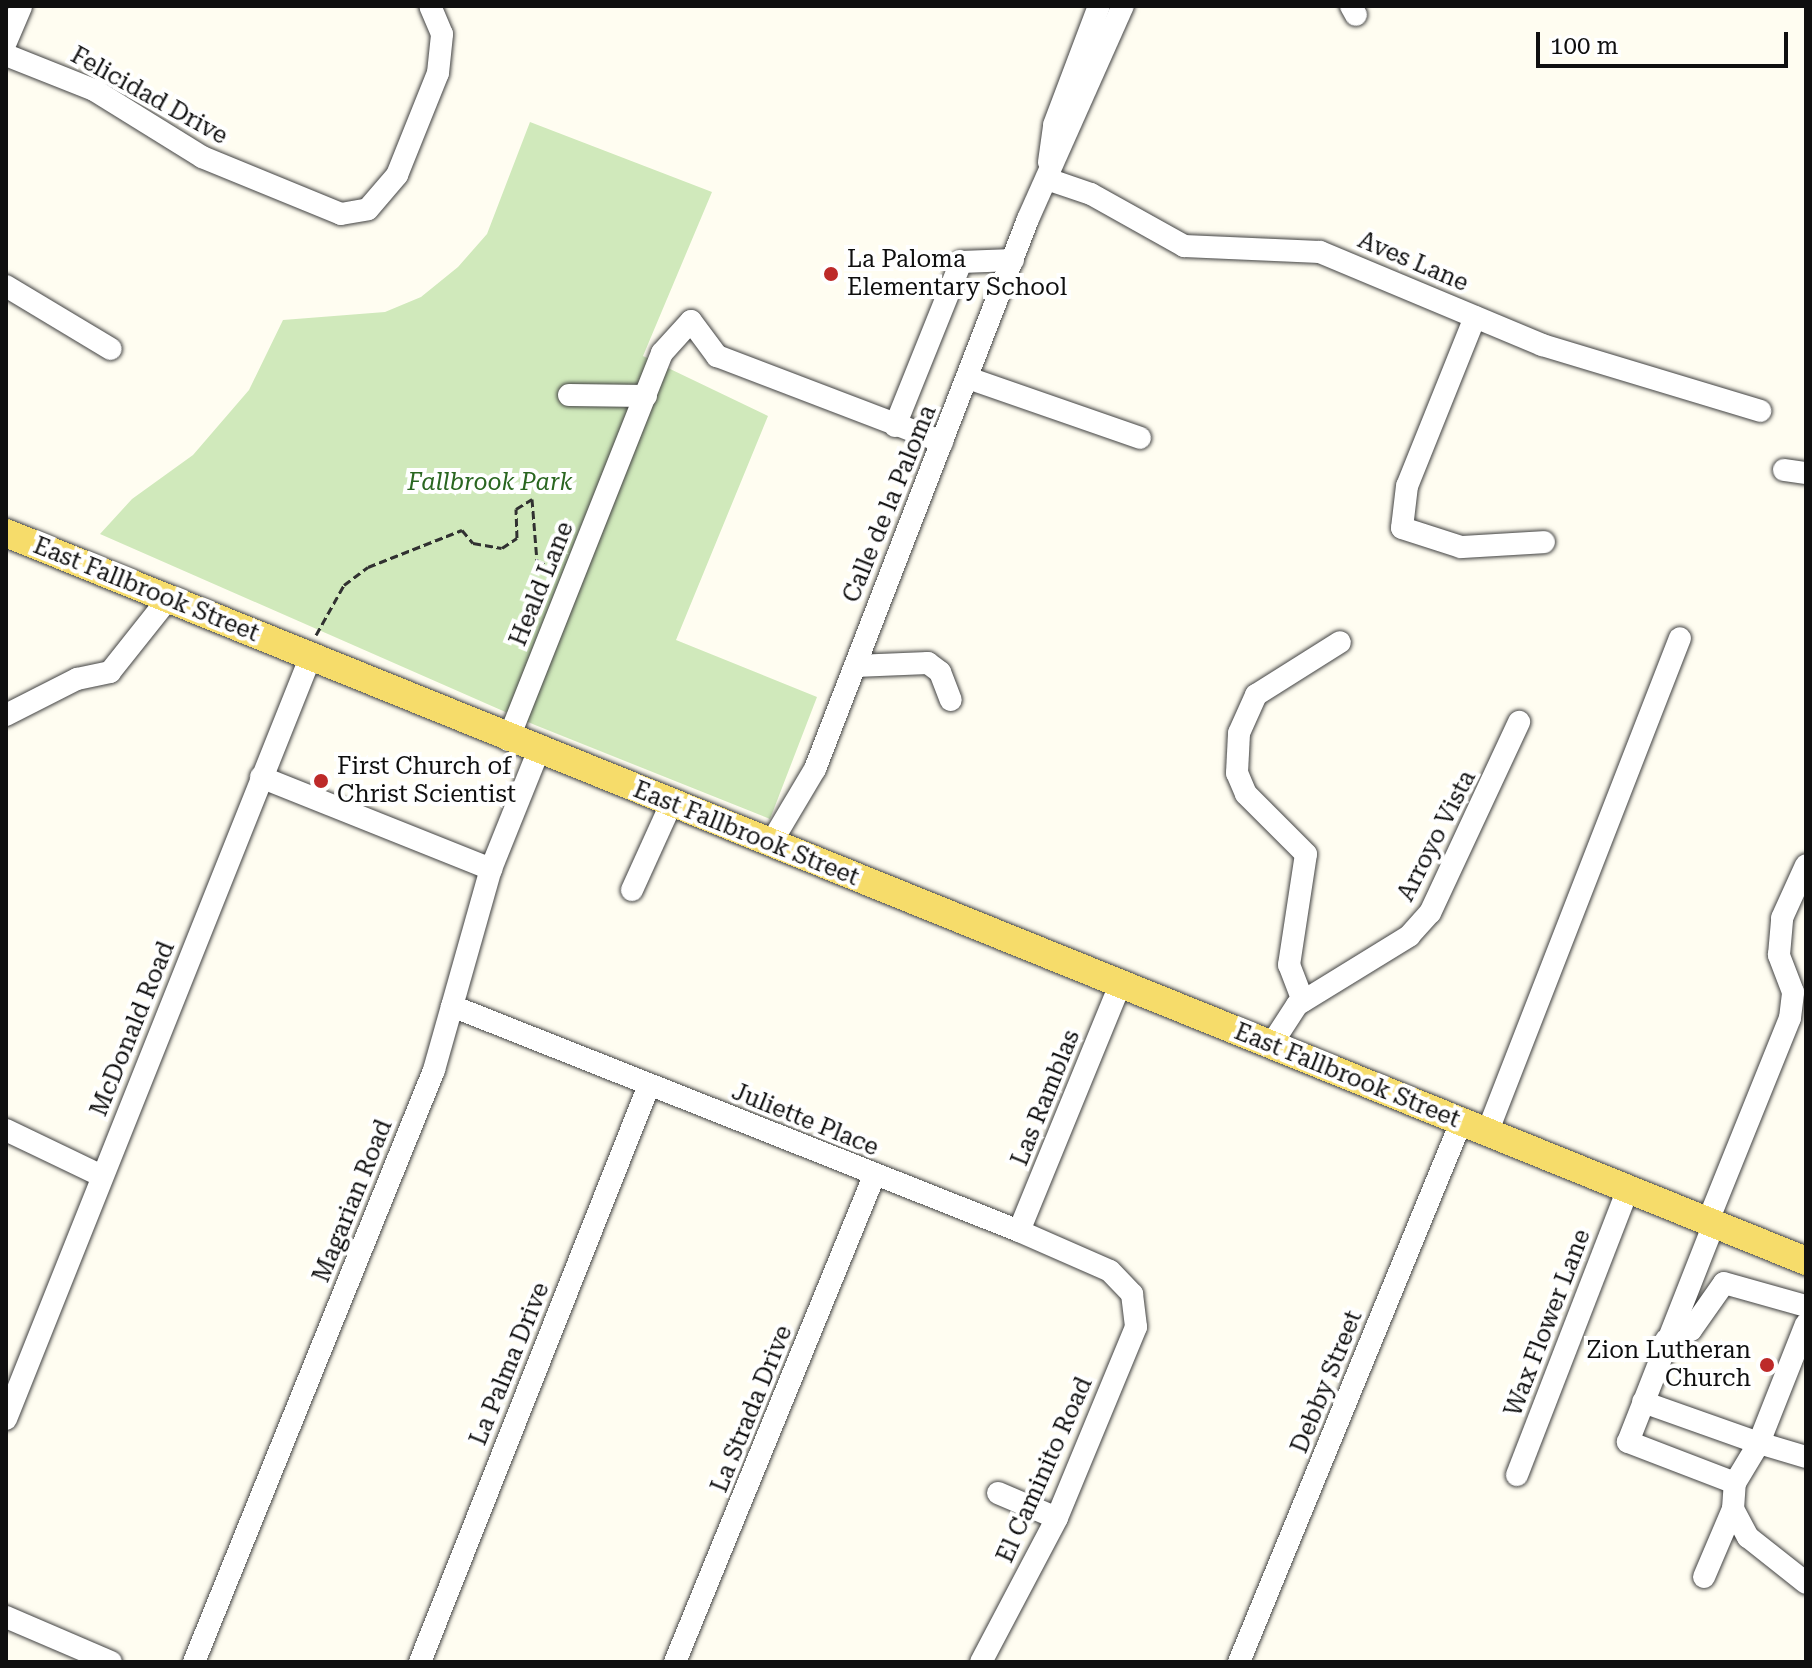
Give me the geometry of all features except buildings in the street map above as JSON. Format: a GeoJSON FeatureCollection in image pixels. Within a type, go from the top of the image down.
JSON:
{"type":"FeatureCollection","features":[{"type":"Feature","properties":{"kind":"main road","name":"East Fallbrook Street"},"geometry":{"type":"LineString","coordinates":[[6,533],[508,740],[1806,1261]]}},
{"type":"Feature","properties":{"kind":"street"},"geometry":{"type":"LineString","coordinates":[[6,42],[21,6]]}},
{"type":"Feature","properties":{"kind":"street","name":"Felicidad Drive"},"geometry":{"type":"LineString","coordinates":[[6,55],[94,90],[202,157],[341,214],[368,209],[397,175],[438,73],[442,34],[430,6]]}},
{"type":"Feature","properties":{"kind":"street"},"geometry":{"type":"LineString","coordinates":[[1047,179],[1054,125],[1099,6]]}},
{"type":"Feature","properties":{"kind":"street"},"geometry":{"type":"LineString","coordinates":[[1047,179],[1123,6]]}},
{"type":"Feature","properties":{"kind":"street","name":"Calle de la Paloma"},"geometry":{"type":"LineString","coordinates":[[771,843],[815,769],[1047,179]]}},
{"type":"Feature","properties":{"kind":"street","name":"Aves Lane"},"geometry":{"type":"LineString","coordinates":[[1047,179],[1091,194],[1184,246],[1320,252],[1542,345],[1760,411]]}},
{"type":"Feature","properties":{"kind":"street"},"geometry":{"type":"LineString","coordinates":[[942,442],[895,426],[961,262],[1013,260]]}},
{"type":"Feature","properties":{"kind":"street"},"geometry":{"type":"LineString","coordinates":[[6,286],[111,349]]}},
{"type":"Feature","properties":{"kind":"street"},"geometry":{"type":"LineString","coordinates":[[1475,317],[1407,486],[1402,528],[1461,547],[1544,542]]}},
{"type":"Feature","properties":{"kind":"street","name":"Heald Lane"},"geometry":{"type":"LineString","coordinates":[[508,740],[662,353],[691,321],[717,356],[895,426]]}},
{"type":"Feature","properties":{"kind":"street"},"geometry":{"type":"LineString","coordinates":[[968,378],[1140,438]]}},
{"type":"Feature","properties":{"kind":"street"},"geometry":{"type":"LineString","coordinates":[[569,395],[646,396]]}},
{"type":"Feature","properties":{"kind":"street"},"geometry":{"type":"LineString","coordinates":[[6,715],[77,679],[110,672],[168,599]]}},
{"type":"Feature","properties":{"kind":"street","name":"East Fallbrook Street"},"geometry":{"type":"LineString","coordinates":[[1487,1133],[1680,638]]}},
{"type":"Feature","properties":{"kind":"street"},"geometry":{"type":"LineString","coordinates":[[1303,1001],[1289,965],[1306,854],[1246,794],[1237,773],[1239,733],[1256,695],[1340,642]]}},
{"type":"Feature","properties":{"kind":"street","name":"McDonald Road"},"geometry":{"type":"LineString","coordinates":[[6,1419],[310,658]]}},
{"type":"Feature","properties":{"kind":"street"},"geometry":{"type":"LineString","coordinates":[[855,666],[928,663],[940,672],[951,700]]}},
{"type":"Feature","properties":{"kind":"street","name":"Arroyo Vista"},"geometry":{"type":"LineString","coordinates":[[1271,1045],[1303,1001],[1409,936],[1430,913],[1519,722]]}},
{"type":"Feature","properties":{"kind":"street","name":"Magarian Road"},"geometry":{"type":"LineString","coordinates":[[194,1662],[434,1070],[491,869],[538,752]]}},
{"type":"Feature","properties":{"kind":"street"},"geometry":{"type":"LineString","coordinates":[[261,777],[491,869]]}},
{"type":"Feature","properties":{"kind":"street"},"geometry":{"type":"LineString","coordinates":[[632,890],[671,804]]}},
{"type":"Feature","properties":{"kind":"street"},"geometry":{"type":"LineString","coordinates":[[1735,1483],[1628,1442],[1790,1018],[1793,992],[1779,955],[1782,918],[1806,865]]}},
{"type":"Feature","properties":{"kind":"street","name":"Las Ramblas"},"geometry":{"type":"LineString","coordinates":[[1019,1231],[1120,985]]}},
{"type":"Feature","properties":{"kind":"street","name":"Juliette Place"},"geometry":{"type":"LineString","coordinates":[[452,1006],[1019,1231],[1110,1271],[1132,1294]]}},
{"type":"Feature","properties":{"kind":"street","name":"La Palma Drive"},"geometry":{"type":"LineString","coordinates":[[420,1662],[649,1085]]}},
{"type":"Feature","properties":{"kind":"street","name":"Debby Street"},"geometry":{"type":"LineString","coordinates":[[1239,1662],[1461,1122]]}},
{"type":"Feature","properties":{"kind":"street"},"geometry":{"type":"LineString","coordinates":[[7,1135],[102,1176]]}},
{"type":"Feature","properties":{"kind":"street","name":"La Strada Drive"},"geometry":{"type":"LineString","coordinates":[[675,1662],[874,1176]]}},
{"type":"Feature","properties":{"kind":"street","name":"Wax Flower Lane"},"geometry":{"type":"LineString","coordinates":[[1517,1475],[1628,1189]]}},
{"type":"Feature","properties":{"kind":"street"},"geometry":{"type":"LineString","coordinates":[[1666,1340],[1691,1330],[1724,1283],[1806,1306]]}},
{"type":"Feature","properties":{"kind":"street","name":"El Caminito Road"},"geometry":{"type":"LineString","coordinates":[[981,1662],[1057,1518],[1136,1327],[1132,1294]]}},
{"type":"Feature","properties":{"kind":"street"},"geometry":{"type":"LineString","coordinates":[[1704,1577],[1733,1509],[1735,1483],[1759,1443],[1806,1324]]}},
{"type":"Feature","properties":{"kind":"street"},"geometry":{"type":"LineString","coordinates":[[1643,1402],[1759,1443],[1804,1450]]}},
{"type":"Feature","properties":{"kind":"street"},"geometry":{"type":"LineString","coordinates":[[998,1493],[1057,1518]]}},
{"type":"Feature","properties":{"kind":"street"},"geometry":{"type":"LineString","coordinates":[[1733,1509],[1748,1537],[1806,1583]]}},
{"type":"Feature","properties":{"kind":"street"},"geometry":{"type":"LineString","coordinates":[[6,1617],[111,1662]]}},
{"type":"Feature","properties":{"kind":"path"},"geometry":{"type":"LineString","coordinates":[[310,658],[320,617],[368,567],[462,530],[473,543],[502,548],[517,538],[516,509],[532,499],[537,561],[574,575]]}},
{"type":"Feature","properties":{"kind":"green space","name":"Fallbrook Park"},"geometry":{"type":"Polygon","coordinates":[[[530,122],[712,192],[643,356],[768,416],[676,640],[817,697],[770,819],[535,725],[100,534],[132,499],[193,455],[249,390],[283,320],[385,312],[421,297],[458,267],[487,234],[530,122]]]}},
{"type":"Feature","properties":{"kind":"place","name":"La Paloma Elementary School"},"geometry":{"type":"Point","coordinates":[831,274]}},
{"type":"Feature","properties":{"kind":"place","name":"First Church of Christ Scientist"},"geometry":{"type":"Point","coordinates":[321,781]}},
{"type":"Feature","properties":{"kind":"place","name":"Zion Lutheran Church"},"geometry":{"type":"Point","coordinates":[1767,1365]}}]}
